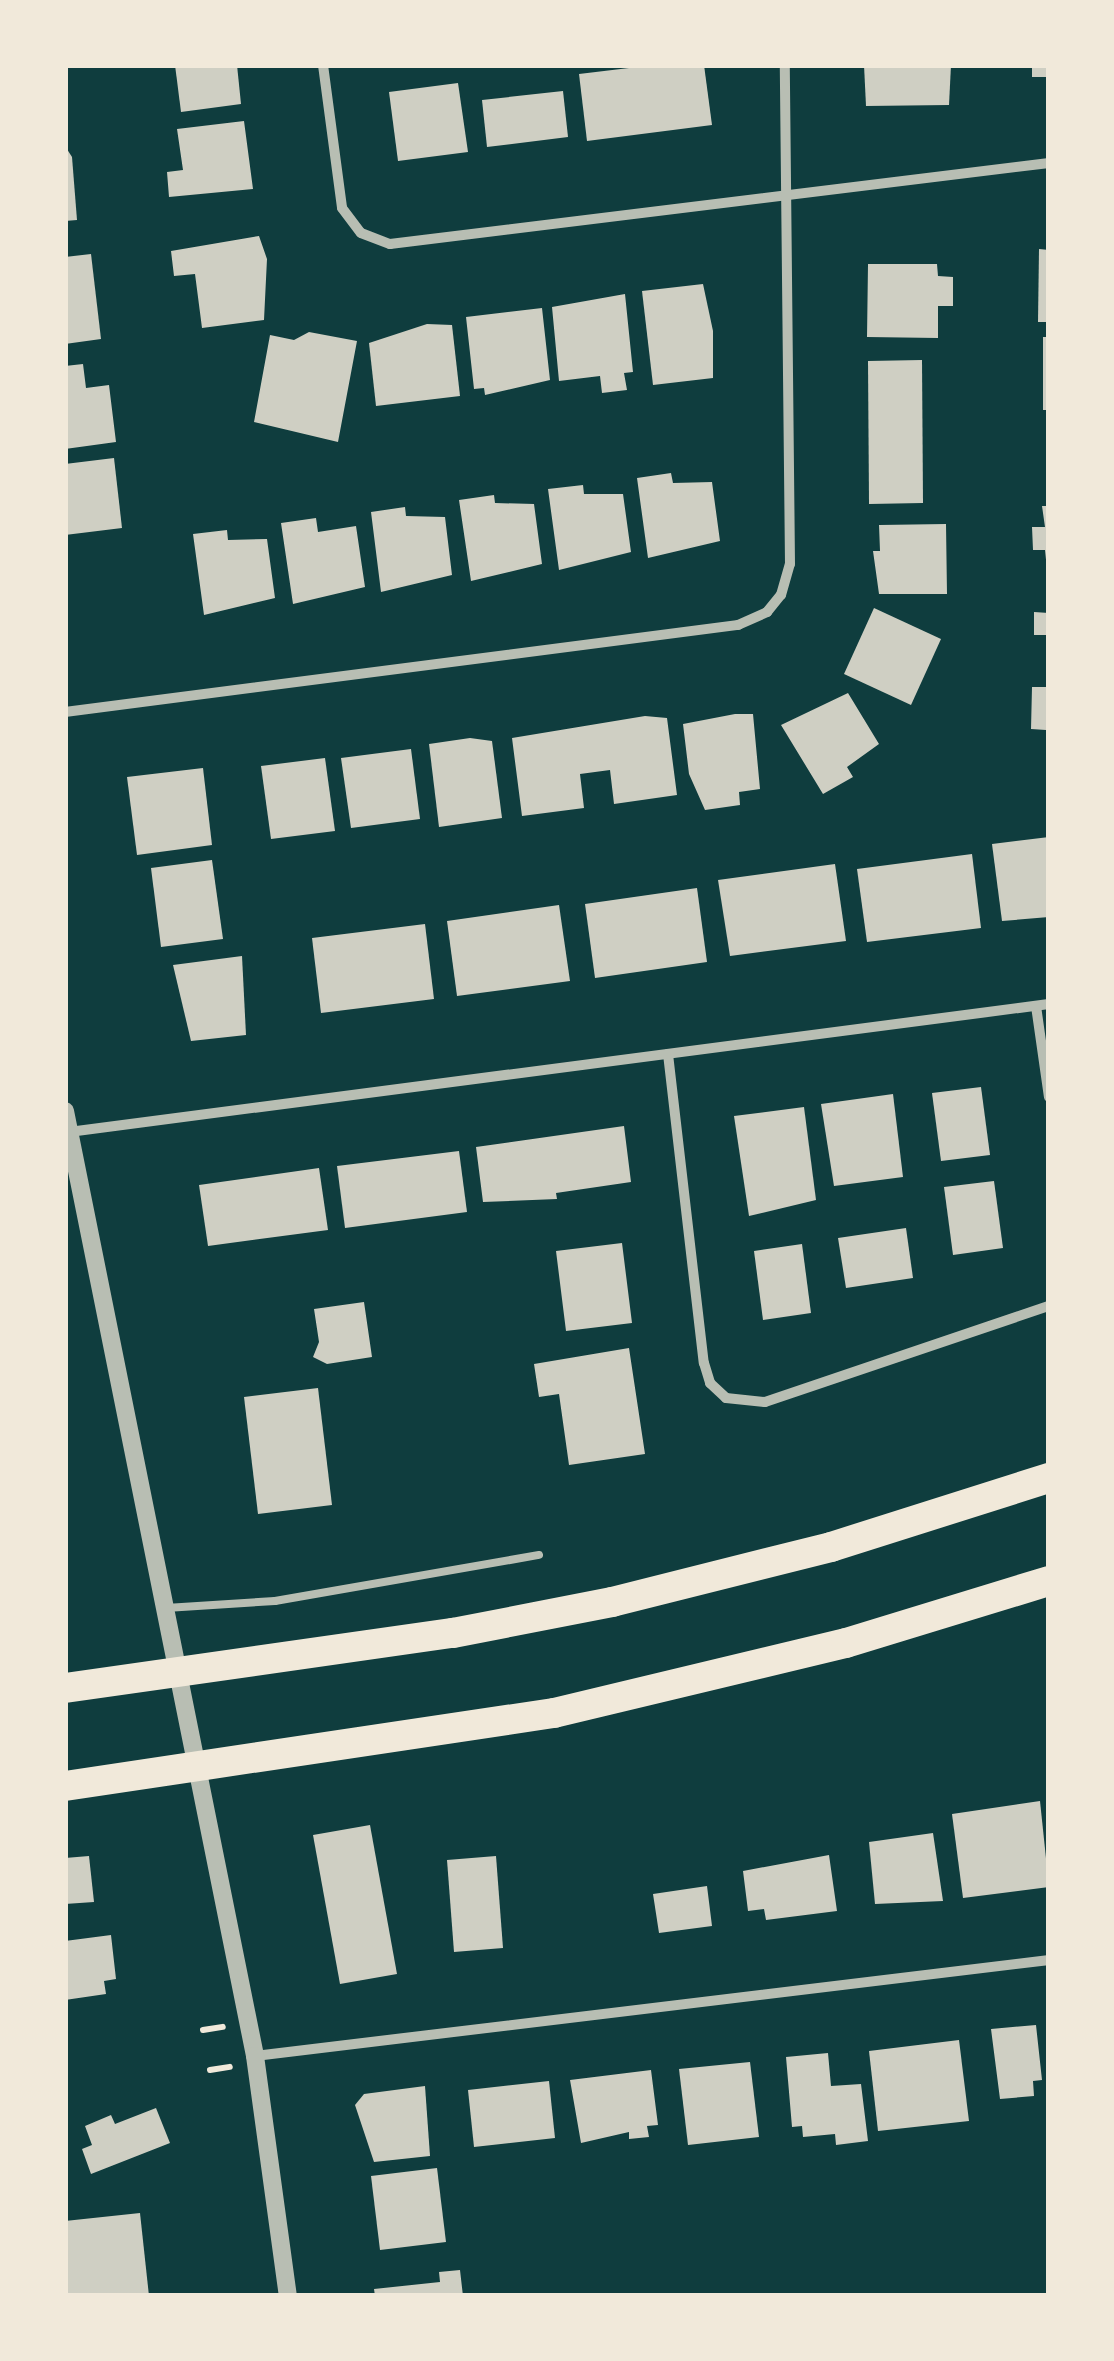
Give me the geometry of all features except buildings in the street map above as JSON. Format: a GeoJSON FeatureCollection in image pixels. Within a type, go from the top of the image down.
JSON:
{"type":"FeatureCollection","features":[{"type":"Feature","properties":{"kind":"highway"},"geometry":{"type":"LineString","coordinates":[[65,1688],[454,1633],[612,1602],[816,1551],[1049,1478]]}},
{"type":"Feature","properties":{"kind":"highway"},"geometry":{"type":"LineString","coordinates":[[65,1786],[472,1728],[629,1697],[846,1644],[1049,1581]]}},
{"type":"Feature","properties":{"kind":"street"},"geometry":{"type":"LineString","coordinates":[[322,65],[342,208],[361,233],[380,242],[1049,163]]}},
{"type":"Feature","properties":{"kind":"street"},"geometry":{"type":"LineString","coordinates":[[65,712],[738,624],[767,612],[782,595],[790,564],[785,65]]}},
{"type":"Feature","properties":{"kind":"street"},"geometry":{"type":"LineString","coordinates":[[69,1132],[1049,1004]]}},
{"type":"Feature","properties":{"kind":"street"},"geometry":{"type":"LineString","coordinates":[[1036,1006],[1049,1097]]}},
{"type":"Feature","properties":{"kind":"street"},"geometry":{"type":"LineString","coordinates":[[668,1054],[704,1363],[710,1383],[726,1398],[764,1402],[1049,1306]]}},
{"type":"Feature","properties":{"kind":"street"},"geometry":{"type":"LineString","coordinates":[[65,1112],[256,2056],[288,2296]]}},
{"type":"Feature","properties":{"kind":"street"},"geometry":{"type":"LineString","coordinates":[[256,2056],[1049,1960]]}},
{"type":"Feature","properties":{"kind":"lane"},"geometry":{"type":"LineString","coordinates":[[166,1608],[275,1601],[540,1555]]}},
{"type":"Feature","properties":{"kind":"path"},"geometry":{"type":"LineString","coordinates":[[203,2030],[224,2026]]}},
{"type":"Feature","properties":{"kind":"path"},"geometry":{"type":"LineString","coordinates":[[210,2070],[232,2067]]}}]}
